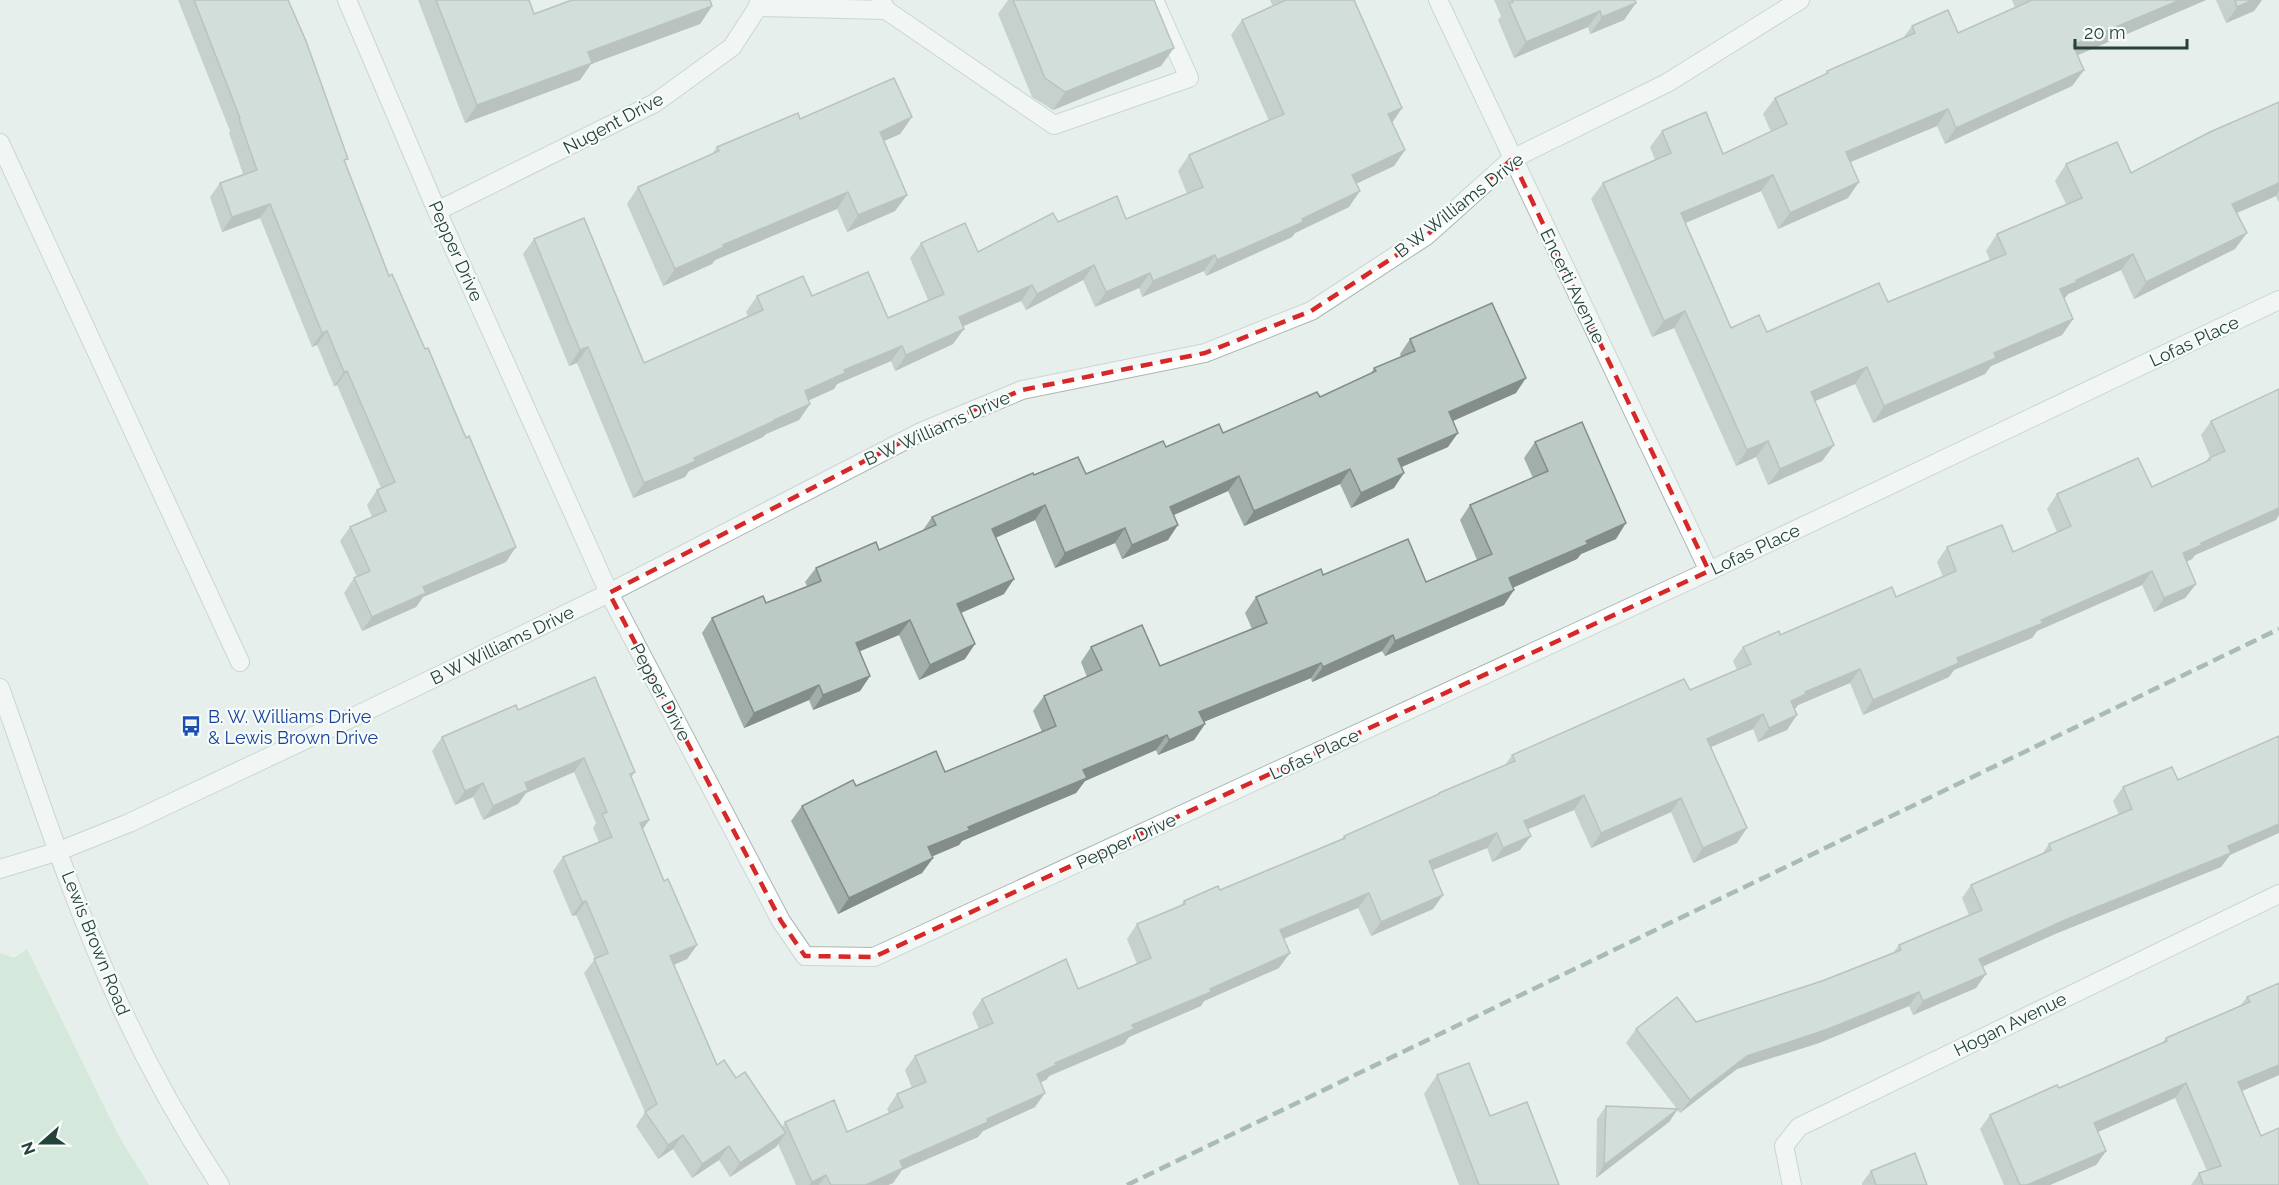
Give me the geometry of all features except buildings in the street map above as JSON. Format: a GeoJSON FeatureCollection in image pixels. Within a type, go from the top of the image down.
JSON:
{"type":"FeatureCollection","features":[{"type":"Feature","properties":{"kind":"street","name":"Pepper Drive"},"geometry":{"type":"LineString","coordinates":[[347,0],[437,212],[609,593],[781,921],[805,956],[874,957],[1228,794]]}},
{"type":"Feature","properties":{"kind":"street"},"geometry":{"type":"LineString","coordinates":[[758,3],[883,5],[1054,125],[1189,78],[1154,0]]}},
{"type":"Feature","properties":{"kind":"street","name":"Encerti Avenue"},"geometry":{"type":"LineString","coordinates":[[1438,0],[1709,571]]}},
{"type":"Feature","properties":{"kind":"street","name":"B W Williams Drive"},"geometry":{"type":"LineString","coordinates":[[0,869],[59,851],[129,823],[238,772],[609,593],[921,432],[1022,390],[1205,353],[1311,311],[1426,236],[1512,159],[1667,83],[1800,0]]}},
{"type":"Feature","properties":{"kind":"street","name":"Nugent Drive"},"geometry":{"type":"LineString","coordinates":[[437,212],[655,103],[732,47],[758,3]]}},
{"type":"Feature","properties":{"kind":"street"},"geometry":{"type":"LineString","coordinates":[[0,143],[240,662]]}},
{"type":"Feature","properties":{"kind":"street","name":"Lofas Place"},"geometry":{"type":"LineString","coordinates":[[1228,794],[1709,571],[2279,300]]}},
{"type":"Feature","properties":{"kind":"street","name":"Lewis Brown Road"},"geometry":{"type":"LineString","coordinates":[[0,688],[96,951],[119,1003],[171,1104],[220,1185]]}},
{"type":"Feature","properties":{"kind":"street","name":"Hogan Avenue"},"geometry":{"type":"LineString","coordinates":[[1792,1185],[1784,1146],[1799,1127],[2279,894]]}},
{"type":"Feature","properties":{"kind":"highlighted area"},"geometry":{"type":"Polygon","coordinates":[[[1512,159],[1709,571],[874,957],[805,956],[781,921],[609,593],[921,432],[1022,390],[1205,353],[1311,311],[1426,236],[1512,159]]]}},
{"type":"Feature","properties":{"kind":"green space"},"geometry":{"type":"Polygon","coordinates":[[[27,949],[118,1135],[149,1185],[0,1185],[0,953],[14,958],[27,949]]]}},
{"type":"Feature","properties":{"kind":"railway"},"geometry":{"type":"LineString","coordinates":[[1127,1185],[2279,629]]}},
{"type":"Feature","properties":{"kind":"place","name":"B. W. Williams Drive & Lewis Brown Drive"},"geometry":{"type":"Point","coordinates":[191,726]}}]}
